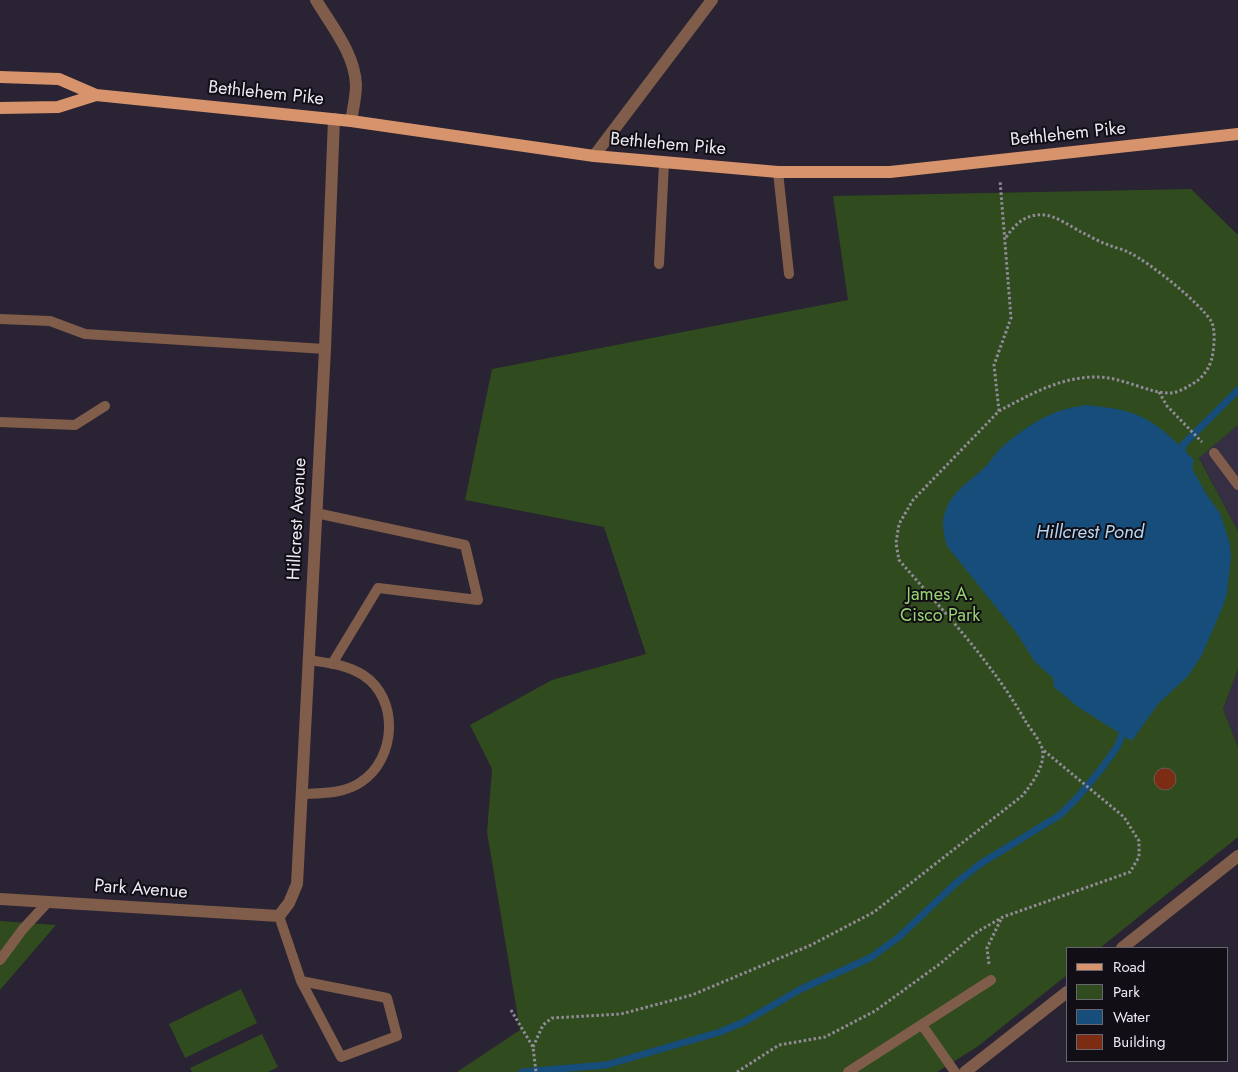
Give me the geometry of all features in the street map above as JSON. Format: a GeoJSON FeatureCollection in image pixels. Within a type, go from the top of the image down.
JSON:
{"type":"FeatureCollection","features":[{"type":"Feature","properties":{"kind":"main road","name":"Bethlehem Pike"},"geometry":{"type":"LineString","coordinates":[[0,77],[59,79],[96,95],[351,121],[594,156],[778,172],[890,172],[1238,134]]}},
{"type":"Feature","properties":{"kind":"main road","name":"Bethlehem Pike"},"geometry":{"type":"LineString","coordinates":[[0,108],[58,107],[96,95]]}},
{"type":"Feature","properties":{"kind":"street"},"geometry":{"type":"LineString","coordinates":[[316,0],[352,64],[356,84],[351,121]]}},
{"type":"Feature","properties":{"kind":"street"},"geometry":{"type":"LineString","coordinates":[[594,156],[712,0]]}},
{"type":"Feature","properties":{"kind":"street","name":"Hillcrest Avenue"},"geometry":{"type":"LineString","coordinates":[[279,916],[289,903],[297,884],[325,349],[334,119]]}},
{"type":"Feature","properties":{"kind":"street"},"geometry":{"type":"LineString","coordinates":[[1123,947],[1238,856]]}},
{"type":"Feature","properties":{"kind":"street","name":"Park Avenue"},"geometry":{"type":"LineString","coordinates":[[0,899],[279,916]]}},
{"type":"Feature","properties":{"kind":"street"},"geometry":{"type":"LineString","coordinates":[[965,1072],[1066,993]]}},
{"type":"Feature","properties":{"kind":"lane"},"geometry":{"type":"LineString","coordinates":[[659,264],[664,163]]}},
{"type":"Feature","properties":{"kind":"lane"},"geometry":{"type":"LineString","coordinates":[[778,172],[789,274]]}},
{"type":"Feature","properties":{"kind":"lane"},"geometry":{"type":"LineString","coordinates":[[0,319],[50,321],[85,334],[325,349]]}},
{"type":"Feature","properties":{"kind":"lane"},"geometry":{"type":"LineString","coordinates":[[0,422],[75,425],[105,406]]}},
{"type":"Feature","properties":{"kind":"lane"},"geometry":{"type":"LineString","coordinates":[[1214,452],[1238,485]]}},
{"type":"Feature","properties":{"kind":"lane"},"geometry":{"type":"LineString","coordinates":[[316,513],[465,545],[478,600],[378,588],[332,664]]}},
{"type":"Feature","properties":{"kind":"lane"},"geometry":{"type":"LineString","coordinates":[[302,794],[342,791],[361,782],[376,768],[386,750],[390,730],[387,710],[379,691],[365,676],[347,666],[308,660]]}},
{"type":"Feature","properties":{"kind":"lane"},"geometry":{"type":"LineString","coordinates":[[0,960],[48,902]]}},
{"type":"Feature","properties":{"kind":"lane"},"geometry":{"type":"LineString","coordinates":[[279,916],[301,982],[340,1056],[397,1036],[387,998],[301,982]]}},
{"type":"Feature","properties":{"kind":"lane"},"geometry":{"type":"LineString","coordinates":[[848,1072],[991,980]]}},
{"type":"Feature","properties":{"kind":"lane"},"geometry":{"type":"LineString","coordinates":[[922,1025],[955,1072]]}},
{"type":"Feature","properties":{"kind":"path"},"geometry":{"type":"LineString","coordinates":[[998,411],[994,365],[1010,318],[1000,180]]}},
{"type":"Feature","properties":{"kind":"path"},"geometry":{"type":"LineString","coordinates":[[737,1072],[779,1045],[825,1037],[875,1011],[941,963],[977,932],[1003,917],[1130,872],[1139,857],[1139,841],[1124,817],[1042,749],[1015,702],[972,646],[899,560],[896,542],[899,524],[913,500],[998,411],[1036,392],[1067,381],[1097,377],[1121,380],[1172,393],[1183,389],[1198,381],[1206,372],[1212,358],[1214,340],[1212,322],[1198,306],[1161,274],[1130,253],[1106,244],[1045,214],[1030,216],[1020,220],[1011,229],[1005,240]]}},
{"type":"Feature","properties":{"kind":"path"},"geometry":{"type":"LineString","coordinates":[[1159,391],[1167,406],[1182,423],[1214,452]]}},
{"type":"Feature","properties":{"kind":"path"},"geometry":{"type":"LineString","coordinates":[[533,1047],[543,1025],[552,1018],[621,1014],[692,995],[811,945],[874,912],[1022,796],[1030,786],[1041,764],[1042,749]]}},
{"type":"Feature","properties":{"kind":"path"},"geometry":{"type":"LineString","coordinates":[[991,980],[986,948],[1003,917]]}},
{"type":"Feature","properties":{"kind":"path"},"geometry":{"type":"LineString","coordinates":[[511,1010],[533,1047],[536,1072]]}},
{"type":"Feature","properties":{"kind":"shaded area"},"geometry":{"type":"Polygon","coordinates":[[[1238,425],[1238,531],[1199,457],[1238,425]]]}},
{"type":"Feature","properties":{"kind":"shaded area"},"geometry":{"type":"Polygon","coordinates":[[[1238,669],[1238,747],[1223,709],[1238,669]]]}},
{"type":"Feature","properties":{"kind":"green space","name":"James A. Cisco Park"},"geometry":{"type":"Polygon","coordinates":[[[1191,189],[1238,235],[1238,425],[1199,458],[1238,531],[1238,669],[1223,709],[1238,747],[1238,837],[1101,947],[1066,947],[1066,976],[977,1047],[937,1072],[457,1072],[520,1030],[487,832],[492,769],[470,725],[552,680],[646,654],[604,527],[465,500],[492,369],[848,300],[833,196],[1191,189]]]}},
{"type":"Feature","properties":{"kind":"green space"},"geometry":{"type":"Polygon","coordinates":[[[0,921],[56,925],[0,990],[0,921]]]}},
{"type":"Feature","properties":{"kind":"green space"},"geometry":{"type":"Polygon","coordinates":[[[241,989],[257,1023],[185,1058],[169,1024],[241,989]]]}},
{"type":"Feature","properties":{"kind":"green space"},"geometry":{"type":"Polygon","coordinates":[[[262,1034],[278,1067],[268,1072],[192,1072],[190,1068],[262,1034]]]}},
{"type":"Feature","properties":{"kind":"water","name":"Hillcrest Pond"},"geometry":{"type":"Polygon","coordinates":[[[1087,405],[1129,412],[1139,416],[1156,425],[1179,445],[1194,460],[1192,468],[1205,492],[1220,513],[1230,544],[1231,557],[1227,593],[1202,655],[1188,676],[1158,704],[1132,741],[1078,707],[1054,687],[1053,678],[1035,662],[1016,632],[947,546],[943,529],[944,516],[952,499],[961,488],[985,467],[1003,446],[1032,424],[1052,414],[1087,405]]]}},
{"type":"Feature","properties":{"kind":"building"},"geometry":{"type":"Polygon","coordinates":[[[1165,768],[1173,771],[1176,779],[1173,787],[1165,790],[1157,787],[1154,779],[1157,771],[1165,768]]]}},
{"type":"Feature","properties":{"kind":"waterway"},"geometry":{"type":"LineString","coordinates":[[1181,456],[1183,445],[1238,390]]}},
{"type":"Feature","properties":{"kind":"waterway"},"geometry":{"type":"LineString","coordinates":[[522,1072],[606,1065],[720,1032],[744,1022],[801,989],[870,958],[899,937],[955,884],[980,864],[1060,815],[1102,768],[1117,747],[1126,726]]}}]}
